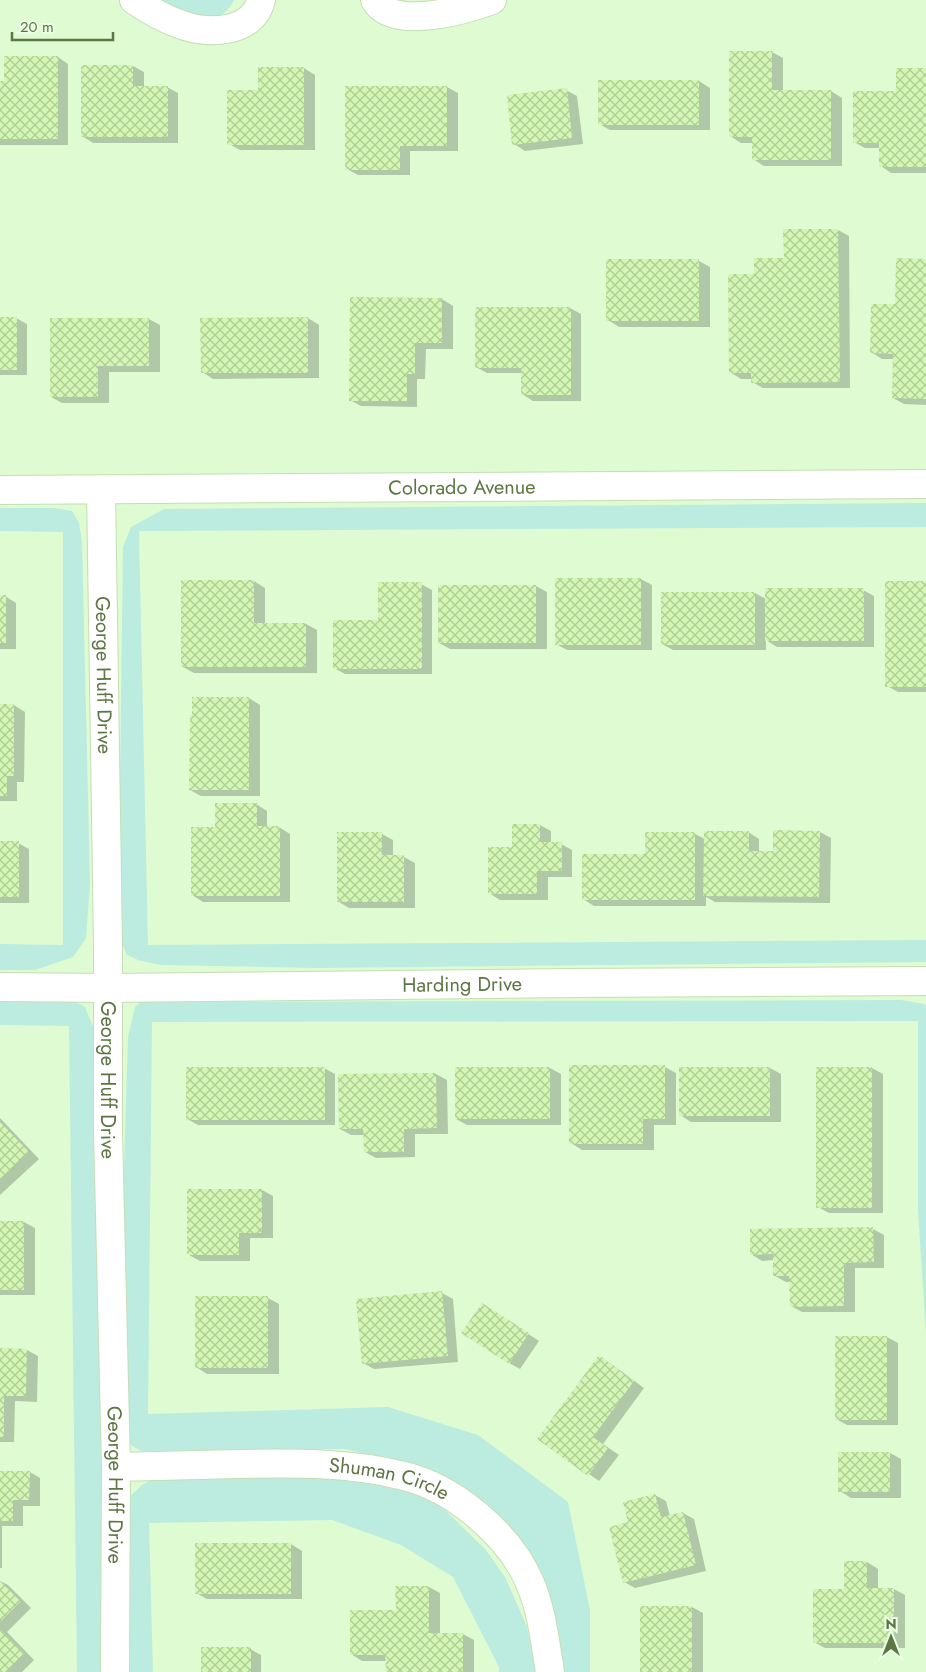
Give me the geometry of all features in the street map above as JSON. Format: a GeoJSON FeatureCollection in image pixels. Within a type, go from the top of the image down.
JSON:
{"type":"FeatureCollection","features":[{"type":"Feature","properties":{"kind":"street"},"geometry":{"type":"LineString","coordinates":[[134,0],[181,25],[205,30],[231,29],[247,21],[259,6],[260,0]]}},
{"type":"Feature","properties":{"kind":"street"},"geometry":{"type":"LineString","coordinates":[[375,0],[378,5],[399,16],[434,16],[477,6],[492,0]]}},
{"type":"Feature","properties":{"kind":"street","name":"Colorado Avenue"},"geometry":{"type":"LineString","coordinates":[[0,490],[926,484]]}},
{"type":"Feature","properties":{"kind":"street","name":"George Huff Drive"},"geometry":{"type":"LineString","coordinates":[[101,489],[108,988],[108,1131],[116,1467],[115,1672]]}},
{"type":"Feature","properties":{"kind":"street","name":"Harding Drive"},"geometry":{"type":"LineString","coordinates":[[0,987],[108,988],[569,982],[926,981]]}},
{"type":"Feature","properties":{"kind":"street","name":"Shuman Circle"},"geometry":{"type":"LineString","coordinates":[[116,1467],[274,1464],[353,1466],[405,1476],[436,1488],[477,1514],[510,1548],[530,1583],[542,1621],[550,1672]]}},
{"type":"Feature","properties":{"kind":"shaded area"},"geometry":{"type":"Polygon","coordinates":[[[0,0],[926,0],[926,1672],[0,1672],[0,0]]]}},
{"type":"Feature","properties":{"kind":"shaded area"},"geometry":{"type":"Polygon","coordinates":[[[159,0],[234,0],[223,14],[207,21],[190,17],[159,0]]]}},
{"type":"Feature","properties":{"kind":"shaded area"},"geometry":{"type":"Polygon","coordinates":[[[926,503],[926,527],[139,531],[148,945],[926,940],[926,962],[315,968],[160,965],[138,960],[127,955],[118,934],[123,547],[131,527],[164,509],[926,503]]]}},
{"type":"Feature","properties":{"kind":"shaded area"},"geometry":{"type":"Polygon","coordinates":[[[0,508],[54,508],[72,511],[79,523],[82,542],[90,883],[86,938],[73,957],[35,970],[0,970],[0,944],[63,945],[63,532],[0,531],[0,508]]]}},
{"type":"Feature","properties":{"kind":"shaded area"},"geometry":{"type":"Polygon","coordinates":[[[49,997],[76,1002],[85,1007],[97,1037],[104,1672],[77,1672],[69,1026],[0,1025],[0,998],[49,997]]]}},
{"type":"Feature","properties":{"kind":"shaded area"},"geometry":{"type":"Polygon","coordinates":[[[143,1000],[173,1002],[901,1000],[924,1004],[926,1006],[926,1334],[918,1210],[918,1021],[152,1022],[148,1414],[388,1407],[478,1435],[568,1502],[590,1610],[590,1672],[556,1672],[534,1570],[410,1467],[346,1449],[141,1451],[132,1446],[122,1431],[119,1335],[128,1037],[135,1007],[143,1000]]]}},
{"type":"Feature","properties":{"kind":"shaded area"},"geometry":{"type":"Polygon","coordinates":[[[314,1471],[401,1488],[440,1505],[486,1550],[505,1577],[527,1627],[536,1672],[499,1672],[499,1667],[453,1577],[401,1545],[332,1520],[149,1523],[153,1672],[128,1672],[128,1498],[141,1486],[157,1476],[314,1471]]]}},
{"type":"Feature","properties":{"kind":"building"},"geometry":{"type":"Polygon","coordinates":[[[729,51],[772,51],[772,90],[831,90],[831,160],[752,160],[752,137],[729,137],[729,51]]]}},
{"type":"Feature","properties":{"kind":"building"},"geometry":{"type":"Polygon","coordinates":[[[4,56],[58,56],[58,139],[0,139],[0,81],[4,81],[4,56]]]}},
{"type":"Feature","properties":{"kind":"building"},"geometry":{"type":"Polygon","coordinates":[[[81,65],[133,65],[133,86],[168,86],[168,137],[81,137],[81,65]]]}},
{"type":"Feature","properties":{"kind":"building"},"geometry":{"type":"Polygon","coordinates":[[[258,67],[304,67],[304,145],[227,145],[227,90],[258,90],[258,67]]]}},
{"type":"Feature","properties":{"kind":"building"},"geometry":{"type":"Polygon","coordinates":[[[896,68],[926,68],[926,167],[879,167],[879,143],[853,143],[853,91],[896,91],[896,68]]]}},
{"type":"Feature","properties":{"kind":"building"},"geometry":{"type":"Polygon","coordinates":[[[598,80],[699,80],[699,125],[598,125],[598,80]]]}},
{"type":"Feature","properties":{"kind":"building"},"geometry":{"type":"Polygon","coordinates":[[[345,86],[447,86],[447,146],[400,146],[400,170],[345,170],[345,86]]]}},
{"type":"Feature","properties":{"kind":"building"},"geometry":{"type":"Polygon","coordinates":[[[567,88],[572,138],[512,145],[507,95],[567,88]]]}},
{"type":"Feature","properties":{"kind":"building"},"geometry":{"type":"Polygon","coordinates":[[[783,229],[838,229],[840,382],[751,383],[751,373],[729,373],[728,274],[754,274],[754,258],[784,258],[783,229]]]}},
{"type":"Feature","properties":{"kind":"building"},"geometry":{"type":"Polygon","coordinates":[[[896,258],[926,259],[926,399],[892,398],[893,354],[870,353],[871,304],[895,304],[896,258]]]}},
{"type":"Feature","properties":{"kind":"building"},"geometry":{"type":"Polygon","coordinates":[[[606,259],[699,259],[699,321],[606,321],[606,259]]]}},
{"type":"Feature","properties":{"kind":"building"},"geometry":{"type":"Polygon","coordinates":[[[350,297],[442,298],[442,343],[415,343],[415,374],[407,374],[407,401],[349,401],[350,297]]]}},
{"type":"Feature","properties":{"kind":"building"},"geometry":{"type":"Polygon","coordinates":[[[475,307],[571,307],[571,395],[521,395],[521,368],[475,368],[475,307]]]}},
{"type":"Feature","properties":{"kind":"building"},"geometry":{"type":"Polygon","coordinates":[[[0,317],[17,317],[17,370],[0,370],[0,317]]]}},
{"type":"Feature","properties":{"kind":"building"},"geometry":{"type":"Polygon","coordinates":[[[308,317],[308,373],[201,373],[200,318],[308,317]]]}},
{"type":"Feature","properties":{"kind":"building"},"geometry":{"type":"Polygon","coordinates":[[[50,318],[149,318],[149,366],[98,366],[98,397],[50,397],[50,318]]]}},
{"type":"Feature","properties":{"kind":"building"},"geometry":{"type":"Polygon","coordinates":[[[555,578],[641,578],[641,645],[555,645],[555,578]]]}},
{"type":"Feature","properties":{"kind":"building"},"geometry":{"type":"Polygon","coordinates":[[[181,580],[254,580],[254,623],[306,623],[306,667],[181,667],[181,580]]]}},
{"type":"Feature","properties":{"kind":"building"},"geometry":{"type":"Polygon","coordinates":[[[885,581],[926,581],[926,687],[885,687],[885,581]]]}},
{"type":"Feature","properties":{"kind":"building"},"geometry":{"type":"Polygon","coordinates":[[[378,582],[422,582],[422,669],[333,669],[333,620],[378,620],[378,582]]]}},
{"type":"Feature","properties":{"kind":"building"},"geometry":{"type":"Polygon","coordinates":[[[438,585],[536,585],[536,643],[438,643],[438,585]]]}},
{"type":"Feature","properties":{"kind":"building"},"geometry":{"type":"Polygon","coordinates":[[[765,588],[864,588],[864,641],[765,641],[765,588]]]}},
{"type":"Feature","properties":{"kind":"building"},"geometry":{"type":"Polygon","coordinates":[[[661,592],[755,592],[755,645],[661,645],[661,592]]]}},
{"type":"Feature","properties":{"kind":"building"},"geometry":{"type":"Polygon","coordinates":[[[0,595],[6,595],[6,643],[0,643],[0,595]]]}},
{"type":"Feature","properties":{"kind":"building"},"geometry":{"type":"Polygon","coordinates":[[[192,697],[249,697],[249,790],[189,790],[192,697]]]}},
{"type":"Feature","properties":{"kind":"building"},"geometry":{"type":"Polygon","coordinates":[[[0,704],[14,704],[14,776],[7,776],[7,796],[0,796],[0,704]]]}},
{"type":"Feature","properties":{"kind":"building"},"geometry":{"type":"Polygon","coordinates":[[[215,803],[257,803],[257,826],[280,826],[280,896],[191,896],[191,827],[215,827],[215,803]]]}},
{"type":"Feature","properties":{"kind":"building"},"geometry":{"type":"Polygon","coordinates":[[[512,824],[540,824],[540,842],[562,842],[562,871],[537,871],[537,894],[488,894],[488,847],[512,847],[512,824]]]}},
{"type":"Feature","properties":{"kind":"building"},"geometry":{"type":"Polygon","coordinates":[[[773,830],[820,831],[819,897],[703,896],[704,831],[749,831],[749,851],[773,851],[773,830]]]}},
{"type":"Feature","properties":{"kind":"building"},"geometry":{"type":"Polygon","coordinates":[[[337,832],[382,832],[382,855],[404,855],[404,902],[337,902],[337,832]]]}},
{"type":"Feature","properties":{"kind":"building"},"geometry":{"type":"Polygon","coordinates":[[[645,832],[695,832],[695,900],[582,900],[582,854],[645,854],[645,832]]]}},
{"type":"Feature","properties":{"kind":"building"},"geometry":{"type":"Polygon","coordinates":[[[0,841],[19,841],[19,897],[0,897],[0,841]]]}},
{"type":"Feature","properties":{"kind":"building"},"geometry":{"type":"Polygon","coordinates":[[[569,1065],[665,1065],[665,1119],[643,1119],[643,1144],[569,1144],[569,1065]]]}},
{"type":"Feature","properties":{"kind":"building"},"geometry":{"type":"Polygon","coordinates":[[[186,1067],[325,1067],[325,1120],[186,1120],[186,1067]]]}},
{"type":"Feature","properties":{"kind":"building"},"geometry":{"type":"Polygon","coordinates":[[[455,1067],[550,1067],[550,1119],[455,1119],[455,1067]]]}},
{"type":"Feature","properties":{"kind":"building"},"geometry":{"type":"Polygon","coordinates":[[[679,1067],[770,1067],[770,1116],[679,1116],[679,1067]]]}},
{"type":"Feature","properties":{"kind":"building"},"geometry":{"type":"Polygon","coordinates":[[[816,1067],[872,1067],[872,1208],[816,1208],[816,1067]]]}},
{"type":"Feature","properties":{"kind":"building"},"geometry":{"type":"Polygon","coordinates":[[[436,1073],[437,1128],[404,1129],[404,1152],[364,1152],[363,1129],[339,1129],[338,1074],[436,1073]]]}},
{"type":"Feature","properties":{"kind":"building"},"geometry":{"type":"Polygon","coordinates":[[[0,1122],[29,1152],[0,1179],[0,1122]]]}},
{"type":"Feature","properties":{"kind":"building"},"geometry":{"type":"Polygon","coordinates":[[[187,1189],[262,1189],[262,1233],[239,1233],[239,1255],[187,1255],[187,1189]]]}},
{"type":"Feature","properties":{"kind":"building"},"geometry":{"type":"Polygon","coordinates":[[[0,1221],[24,1221],[24,1290],[0,1290],[0,1221]]]}},
{"type":"Feature","properties":{"kind":"building"},"geometry":{"type":"Polygon","coordinates":[[[873,1227],[874,1262],[844,1263],[844,1306],[790,1307],[789,1276],[773,1276],[773,1254],[750,1255],[750,1229],[873,1227]]]}},
{"type":"Feature","properties":{"kind":"building"},"geometry":{"type":"Polygon","coordinates":[[[442,1291],[448,1356],[362,1364],[356,1299],[442,1291]]]}},
{"type":"Feature","properties":{"kind":"building"},"geometry":{"type":"Polygon","coordinates":[[[195,1296],[268,1296],[268,1368],[195,1368],[195,1296]]]}},
{"type":"Feature","properties":{"kind":"building"},"geometry":{"type":"Polygon","coordinates":[[[482,1303],[529,1333],[509,1364],[461,1333],[482,1303]]]}},
{"type":"Feature","properties":{"kind":"building"},"geometry":{"type":"Polygon","coordinates":[[[835,1336],[887,1336],[887,1420],[835,1420],[835,1336]]]}},
{"type":"Feature","properties":{"kind":"building"},"geometry":{"type":"Polygon","coordinates":[[[0,1348],[27,1349],[26,1396],[4,1396],[4,1437],[0,1437],[0,1348]]]}},
{"type":"Feature","properties":{"kind":"building"},"geometry":{"type":"Polygon","coordinates":[[[599,1355],[634,1381],[593,1437],[608,1448],[588,1476],[537,1439],[599,1355]]]}},
{"type":"Feature","properties":{"kind":"building"},"geometry":{"type":"Polygon","coordinates":[[[838,1452],[890,1452],[890,1492],[838,1492],[838,1452]]]}},
{"type":"Feature","properties":{"kind":"building"},"geometry":{"type":"Polygon","coordinates":[[[0,1471],[30,1471],[29,1500],[13,1500],[13,1521],[0,1521],[0,1471]]]}},
{"type":"Feature","properties":{"kind":"building"},"geometry":{"type":"Polygon","coordinates":[[[655,1494],[661,1517],[683,1512],[696,1565],[623,1583],[609,1527],[628,1522],[623,1502],[655,1494]]]}},
{"type":"Feature","properties":{"kind":"building"},"geometry":{"type":"Polygon","coordinates":[[[195,1543],[291,1543],[291,1594],[195,1594],[195,1543]]]}},
{"type":"Feature","properties":{"kind":"building"},"geometry":{"type":"Polygon","coordinates":[[[844,1561],[867,1561],[867,1588],[894,1588],[894,1643],[813,1643],[813,1589],[844,1589],[844,1561]]]}},
{"type":"Feature","properties":{"kind":"building"},"geometry":{"type":"Polygon","coordinates":[[[0,1581],[21,1601],[0,1622],[0,1581]]]}},
{"type":"Feature","properties":{"kind":"building"},"geometry":{"type":"Polygon","coordinates":[[[395,1586],[429,1586],[429,1633],[463,1633],[463,1672],[386,1672],[385,1655],[350,1655],[350,1610],[396,1610],[395,1586]]]}},
{"type":"Feature","properties":{"kind":"building"},"geometry":{"type":"Polygon","coordinates":[[[640,1606],[692,1606],[692,1672],[640,1672],[640,1606]]]}},
{"type":"Feature","properties":{"kind":"building"},"geometry":{"type":"Polygon","coordinates":[[[0,1629],[24,1653],[5,1672],[0,1672],[0,1629]]]}},
{"type":"Feature","properties":{"kind":"building"},"geometry":{"type":"Polygon","coordinates":[[[201,1647],[251,1647],[251,1672],[201,1672],[201,1647]]]}}]}
